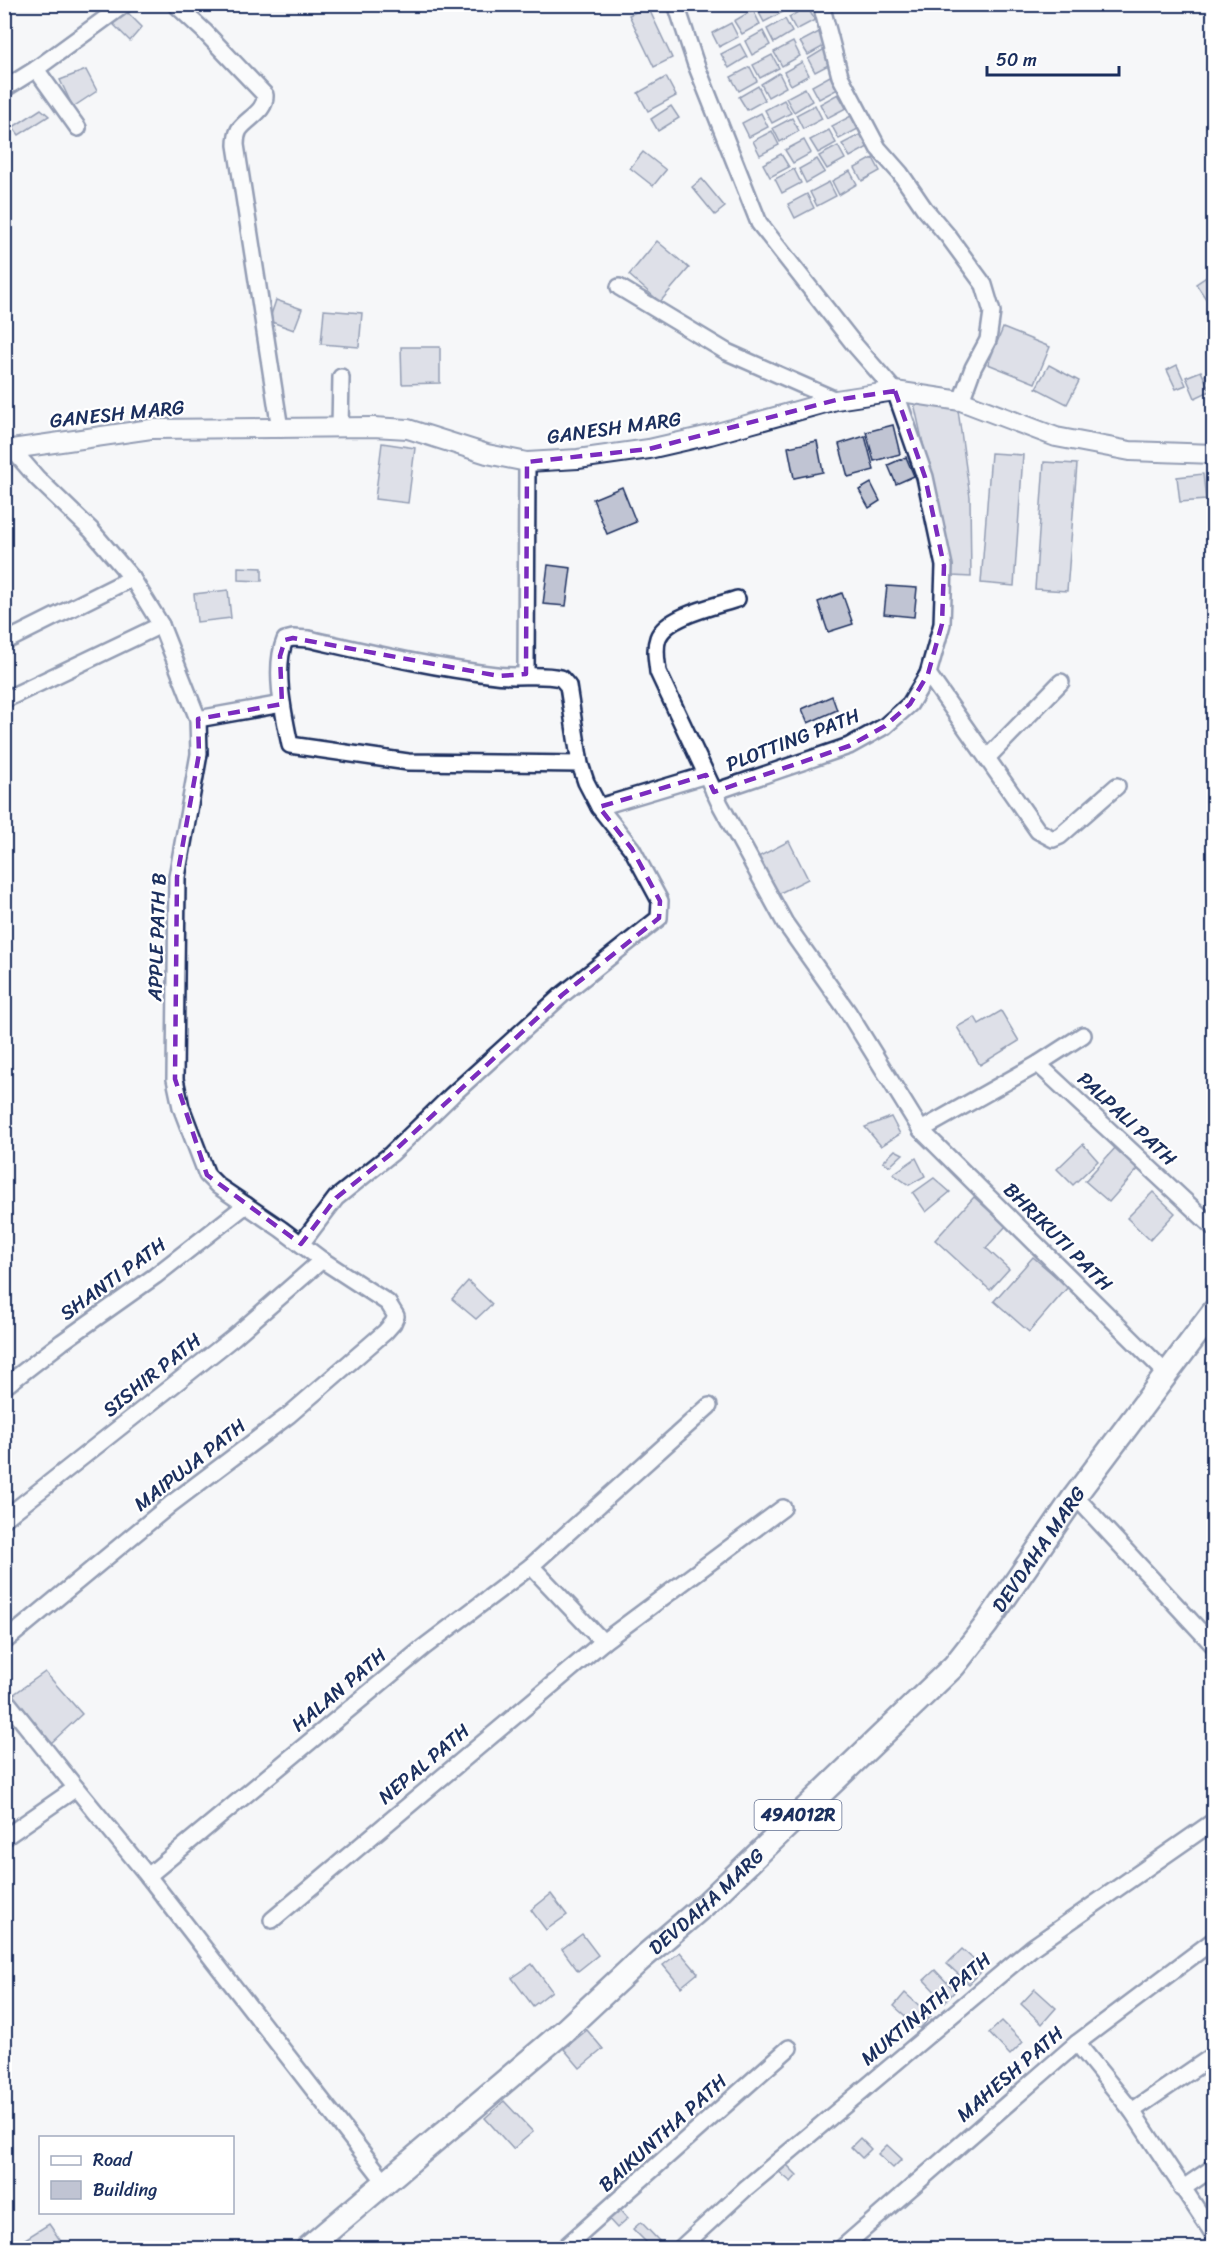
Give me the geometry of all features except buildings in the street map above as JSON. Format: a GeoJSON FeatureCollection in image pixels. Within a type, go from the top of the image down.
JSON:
{"type":"FeatureCollection","features":[{"type":"Feature","properties":{"kind":"main road","name":"DEVDAHA MARG"},"geometry":{"type":"LineString","coordinates":[[308,2248],[564,2031],[640,1960],[708,1902],[954,1666],[986,1625],[1075,1496],[1214,1311]]}},
{"type":"Feature","properties":{"kind":"street"},"geometry":{"type":"LineString","coordinates":[[4,89],[36,69],[125,4]]}},
{"type":"Feature","properties":{"kind":"street"},"geometry":{"type":"LineString","coordinates":[[175,4],[265,95],[266,101],[258,112],[238,131],[236,145],[280,429]]}},
{"type":"Feature","properties":{"kind":"street"},"geometry":{"type":"LineString","coordinates":[[676,4],[695,62],[759,223],[854,344],[895,391]]}},
{"type":"Feature","properties":{"kind":"street"},"geometry":{"type":"LineString","coordinates":[[821,4],[840,76],[878,148],[900,173],[924,208],[984,285],[992,312],[988,340],[973,368],[961,400]]}},
{"type":"Feature","properties":{"kind":"street"},"geometry":{"type":"LineString","coordinates":[[36,69],[78,128]]}},
{"type":"Feature","properties":{"kind":"street"},"geometry":{"type":"LineString","coordinates":[[619,287],[727,352],[836,400]]}},
{"type":"Feature","properties":{"kind":"street"},"geometry":{"type":"LineString","coordinates":[[340,428],[341,377]]}},
{"type":"Feature","properties":{"kind":"street","name":"GANESH MARG"},"geometry":{"type":"LineString","coordinates":[[8,448],[151,429],[408,429],[487,454],[527,462],[578,459],[649,449],[710,435],[836,400],[895,391],[961,400],[1056,437],[1130,451],[1214,453]]}},
{"type":"Feature","properties":{"kind":"street","name":"PLOTTING PATH"},"geometry":{"type":"LineString","coordinates":[[714,792],[849,746],[885,726],[910,704],[927,674],[942,624],[944,566],[925,477],[895,391]]}},
{"type":"Feature","properties":{"kind":"street","name":"APPLE PATH B"},"geometry":{"type":"LineString","coordinates":[[8,448],[91,530],[132,578],[161,625],[198,719],[200,754],[177,877],[175,1080],[188,1126],[207,1175],[218,1186],[322,1260],[388,1303],[396,1316]]}},
{"type":"Feature","properties":{"kind":"street"},"geometry":{"type":"LineString","coordinates":[[526,674],[527,462]]}},
{"type":"Feature","properties":{"kind":"street"},"geometry":{"type":"LineString","coordinates":[[4,642],[132,578]]}},
{"type":"Feature","properties":{"kind":"street","name":"BHRIKUTI PATH"},"geometry":{"type":"LineString","coordinates":[[737,598],[682,617],[667,626],[658,638],[656,652],[658,672],[714,792],[785,923],[848,1012],[921,1130],[1166,1373]]}},
{"type":"Feature","properties":{"kind":"street"},"geometry":{"type":"LineString","coordinates":[[4,700],[161,625]]}},
{"type":"Feature","properties":{"kind":"street"},"geometry":{"type":"LineString","coordinates":[[301,1244],[336,1198],[391,1154],[562,995],[658,918],[660,900],[632,849],[598,807],[580,764],[568,686],[561,678],[526,674],[499,676],[408,661],[309,639],[285,640],[280,656],[282,704],[290,745],[408,762],[580,764]]}},
{"type":"Feature","properties":{"kind":"street"},"geometry":{"type":"LineString","coordinates":[[927,674],[1038,831],[1053,839],[1060,836],[1117,786]]}},
{"type":"Feature","properties":{"kind":"street"},"geometry":{"type":"LineString","coordinates":[[987,758],[1061,682]]}},
{"type":"Feature","properties":{"kind":"street"},"geometry":{"type":"LineString","coordinates":[[198,719],[282,704]]}},
{"type":"Feature","properties":{"kind":"street"},"geometry":{"type":"LineString","coordinates":[[598,807],[706,775]]}},
{"type":"Feature","properties":{"kind":"street"},"geometry":{"type":"LineString","coordinates":[[921,1130],[1038,1064],[1083,1035]]}},
{"type":"Feature","properties":{"kind":"street","name":"PALPALI PATH"},"geometry":{"type":"LineString","coordinates":[[1038,1064],[1214,1228]]}},
{"type":"Feature","properties":{"kind":"street","name":"SHANTI PATH"},"geometry":{"type":"LineString","coordinates":[[4,1387],[62,1342],[155,1276],[246,1205]]}},
{"type":"Feature","properties":{"kind":"street","name":"SISHIR PATH"},"geometry":{"type":"LineString","coordinates":[[4,1519],[234,1337],[322,1260]]}},
{"type":"Feature","properties":{"kind":"street","name":"MAIPUJA PATH"},"geometry":{"type":"LineString","coordinates":[[4,1642],[171,1504],[289,1415],[386,1332],[396,1316]]}},
{"type":"Feature","properties":{"kind":"street","name":"HALAN PATH"},"geometry":{"type":"LineString","coordinates":[[148,1876],[424,1647],[531,1566],[709,1406]]}},
{"type":"Feature","properties":{"kind":"street"},"geometry":{"type":"LineString","coordinates":[[1075,1496],[1214,1646]]}},
{"type":"Feature","properties":{"kind":"street","name":"NEPAL PATH"},"geometry":{"type":"LineString","coordinates":[[272,1920],[603,1642],[783,1508]]}},
{"type":"Feature","properties":{"kind":"street"},"geometry":{"type":"LineString","coordinates":[[531,1566],[603,1642]]}},
{"type":"Feature","properties":{"kind":"street"},"geometry":{"type":"LineString","coordinates":[[4,1698],[148,1876],[386,2182]]}},
{"type":"Feature","properties":{"kind":"street"},"geometry":{"type":"LineString","coordinates":[[4,1838],[76,1788]]}},
{"type":"Feature","properties":{"kind":"street","name":"MUKTINATH PATH"},"geometry":{"type":"LineString","coordinates":[[681,2248],[745,2189],[1033,1947],[1214,1821]]}},
{"type":"Feature","properties":{"kind":"street","name":"MAHESH PATH"},"geometry":{"type":"LineString","coordinates":[[842,2248],[1077,2043],[1214,1940]]}},
{"type":"Feature","properties":{"kind":"street"},"geometry":{"type":"LineString","coordinates":[[1077,2043],[1132,2111],[1214,2235]]}},
{"type":"Feature","properties":{"kind":"street","name":"BAIKUNTHA PATH"},"geometry":{"type":"LineString","coordinates":[[564,2248],[789,2048]]}},
{"type":"Feature","properties":{"kind":"street"},"geometry":{"type":"LineString","coordinates":[[1132,2111],[1214,2055]]}},
{"type":"Feature","properties":{"kind":"street"},"geometry":{"type":"LineString","coordinates":[[1182,2189],[1214,2167]]}},
{"type":"Feature","properties":{"kind":"highlighted area"},"geometry":{"type":"Polygon","coordinates":[[[895,391],[925,477],[944,566],[942,624],[928,674],[910,704],[885,726],[849,746],[714,792],[706,775],[599,807],[632,849],[660,901],[659,918],[562,995],[391,1154],[336,1198],[301,1244],[207,1175],[175,1079],[177,877],[199,754],[198,719],[282,704],[280,656],[285,640],[293,638],[499,676],[526,674],[527,462],[649,449],[836,400],[895,391]]]}}]}
